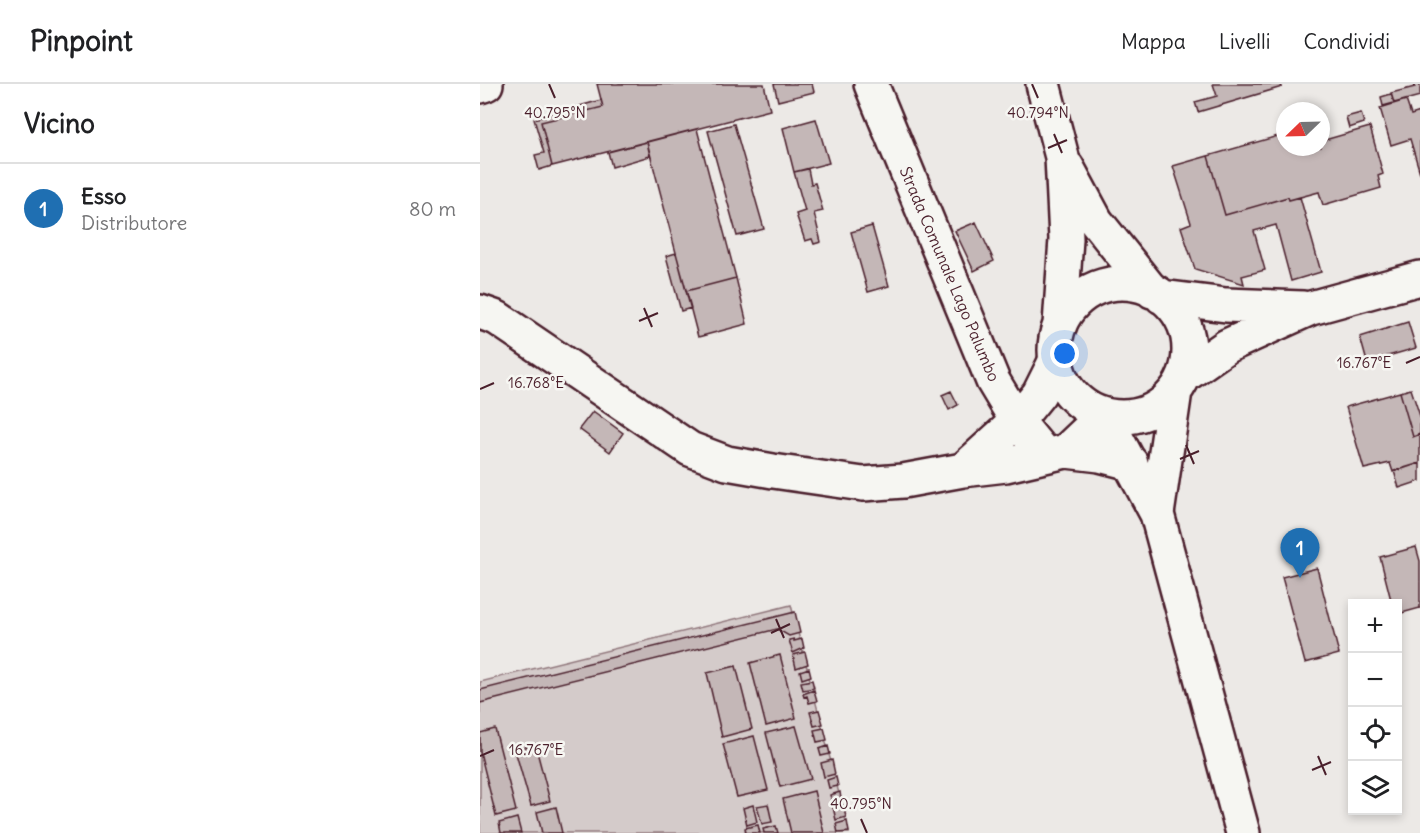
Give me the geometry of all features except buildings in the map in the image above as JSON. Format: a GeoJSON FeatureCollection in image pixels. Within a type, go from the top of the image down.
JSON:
{"type":"FeatureCollection","features":[{"type":"Feature","properties":{"kind":"main road"},"geometry":{"type":"LineString","coordinates":[[480,86],[486,84]]}},
{"type":"Feature","properties":{"kind":"main road","name":"Strada Comunale Lago Palumbo"},"geometry":{"type":"LineString","coordinates":[[871,84],[993,381],[1017,421],[1055,453]]}},
{"type":"Feature","properties":{"kind":"main road"},"geometry":{"type":"LineString","coordinates":[[1043,84],[1062,157],[1066,239],[1060,325]]}},
{"type":"Feature","properties":{"kind":"main road"},"geometry":{"type":"LineString","coordinates":[[1062,157],[1096,221],[1157,294],[1175,309],[1186,333],[1189,359],[1180,383],[1157,514]]}},
{"type":"Feature","properties":{"kind":"main road"},"geometry":{"type":"LineString","coordinates":[[1311,308],[1226,305],[1157,294],[1130,284],[1112,284],[1096,289],[1080,298],[1068,310],[1055,342],[1060,377],[1069,392],[1082,404],[1104,415],[1131,417],[1163,404],[1180,383],[1227,346],[1311,308],[1420,278]]}},
{"type":"Feature","properties":{"kind":"main road"},"geometry":{"type":"LineString","coordinates":[[480,312],[497,318],[690,448],[727,463],[863,483],[903,481],[1006,465],[1055,453],[1100,455],[1131,463]]}},
{"type":"Feature","properties":{"kind":"main road"},"geometry":{"type":"LineString","coordinates":[[963,470],[1017,421],[1039,394],[1056,360]]}},
{"type":"Feature","properties":{"kind":"main road"},"geometry":{"type":"LineString","coordinates":[[1055,453],[1104,415]]}},
{"type":"Feature","properties":{"kind":"main road"},"geometry":{"type":"LineString","coordinates":[[1104,415],[1157,514],[1244,833]]}},
{"type":"Feature","properties":{"kind":"shaded area"},"geometry":{"type":"Polygon","coordinates":[[[791,605],[849,833],[480,833],[480,682],[791,605]]]}},
{"type":"Feature","properties":{"kind":"place","name":"Esso"},"geometry":{"type":"Point","coordinates":[1300,578]}}]}
